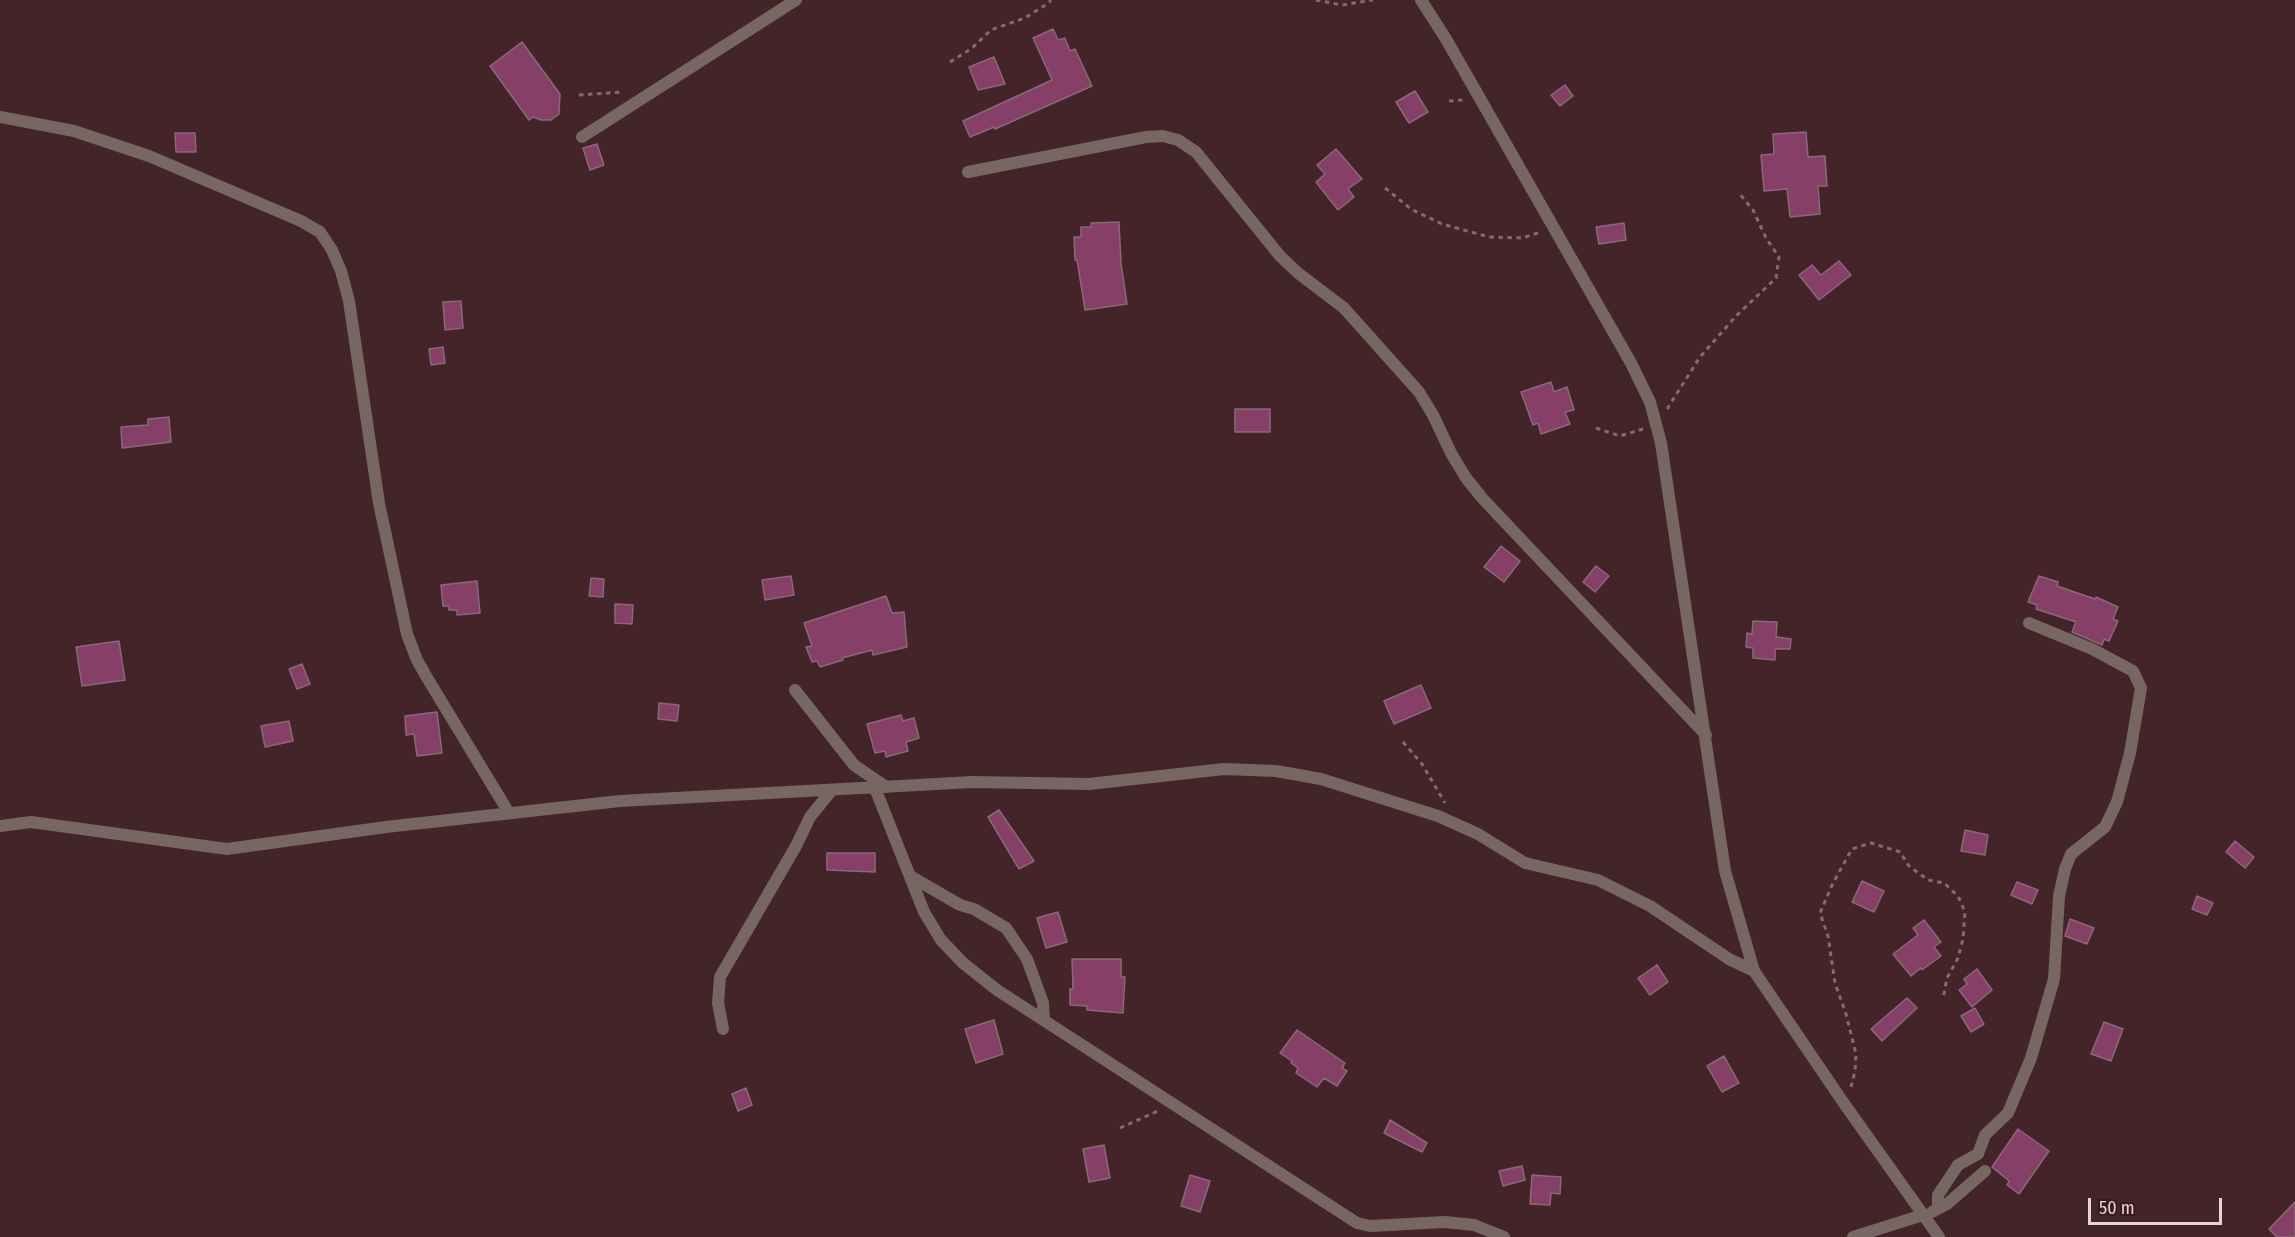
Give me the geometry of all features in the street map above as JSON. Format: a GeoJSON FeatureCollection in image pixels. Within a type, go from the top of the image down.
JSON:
{"type":"FeatureCollection","features":[{"type":"Feature","properties":{"kind":"street"},"geometry":{"type":"LineString","coordinates":[[582,137],[796,0]]}},
{"type":"Feature","properties":{"kind":"street"},"geometry":{"type":"LineString","coordinates":[[1421,0],[1446,39],[1631,363],[1650,402],[1661,443],[1725,871],[1754,971],[1939,1237]]}},
{"type":"Feature","properties":{"kind":"street"},"geometry":{"type":"LineString","coordinates":[[0,117],[74,131],[149,156],[302,221],[320,232],[336,260],[349,301],[379,503],[407,634],[417,660],[509,813]]}},
{"type":"Feature","properties":{"kind":"street"},"geometry":{"type":"LineString","coordinates":[[968,172],[1146,137],[1163,136],[1178,140],[1196,152],[1280,256],[1298,273],[1344,308],[1419,392],[1451,453],[1466,478],[1483,499],[1706,735]]}},
{"type":"Feature","properties":{"kind":"street"},"geometry":{"type":"LineString","coordinates":[[1938,1208],[1938,1195],[1958,1165],[1978,1154],[1985,1135],[2008,1113],[2031,1058],[2054,979],[2059,896],[2066,869],[2071,854],[2105,827],[2117,802],[2130,753],[2141,688],[2133,671],[2092,649],[2029,623]]}},
{"type":"Feature","properties":{"kind":"street"},"geometry":{"type":"LineString","coordinates":[[795,690],[854,765],[881,787],[924,912],[941,940],[963,963],[997,990],[1357,1223],[1370,1226],[1454,1223],[1474,1225],[1504,1237]]}},
{"type":"Feature","properties":{"kind":"street"},"geometry":{"type":"LineString","coordinates":[[0,826],[32,822],[227,849],[620,801],[973,782],[1089,784],[1214,770],[1276,771],[1321,779],[1460,824],[1525,863],[1598,880],[1627,893],[1729,959],[1754,971]]}},
{"type":"Feature","properties":{"kind":"street"},"geometry":{"type":"LineString","coordinates":[[723,1029],[718,1004],[720,977],[796,846],[810,817],[832,790]]}},
{"type":"Feature","properties":{"kind":"street"},"geometry":{"type":"LineString","coordinates":[[910,876],[1006,928],[1027,959],[1043,1004],[1044,1020]]}},
{"type":"Feature","properties":{"kind":"street"},"geometry":{"type":"LineString","coordinates":[[1853,1237],[1925,1218],[1931,1212],[1947,1204],[1985,1171]]}},
{"type":"Feature","properties":{"kind":"path"},"geometry":{"type":"LineString","coordinates":[[950,62],[971,49],[991,30],[1025,18],[1050,0]]}},
{"type":"Feature","properties":{"kind":"path"},"geometry":{"type":"LineString","coordinates":[[1316,0],[1342,5],[1373,0]]}},
{"type":"Feature","properties":{"kind":"path"},"geometry":{"type":"LineString","coordinates":[[579,95],[618,92],[648,94]]}},
{"type":"Feature","properties":{"kind":"path"},"geometry":{"type":"LineString","coordinates":[[1385,188],[1411,209],[1442,224],[1488,237],[1522,238],[1554,228]]}},
{"type":"Feature","properties":{"kind":"path"},"geometry":{"type":"LineString","coordinates":[[1596,428],[1620,436],[1656,426],[1700,357],[1736,316],[1776,278],[1779,257],[1766,238],[1754,210],[1739,193]]}},
{"type":"Feature","properties":{"kind":"path"},"geometry":{"type":"LineString","coordinates":[[1403,742],[1422,764],[1460,824]]}},
{"type":"Feature","properties":{"kind":"path"},"geometry":{"type":"LineString","coordinates":[[1843,1102],[1851,1088],[1856,1054],[1835,983],[1828,936],[1820,913],[1852,849],[1871,843],[1900,852],[1909,866],[1928,880],[1944,883],[1958,896],[1965,912],[1963,939],[1958,958],[1947,978],[1943,999]]}},
{"type":"Feature","properties":{"kind":"path"},"geometry":{"type":"LineString","coordinates":[[1120,1128],[1174,1103]]}},
{"type":"Feature","properties":{"kind":"building"},"geometry":{"type":"Polygon","coordinates":[[[1053,29],[1058,40],[1065,38],[1070,51],[1075,49],[1092,86],[995,129],[994,127],[970,137],[963,121],[1052,80],[1033,38],[1053,29]]]}},
{"type":"Feature","properties":{"kind":"building"},"geometry":{"type":"Polygon","coordinates":[[[522,42],[560,94],[559,114],[551,120],[533,117],[529,120],[490,66],[522,42]]]}},
{"type":"Feature","properties":{"kind":"building"},"geometry":{"type":"Polygon","coordinates":[[[994,57],[1005,84],[978,90],[969,67],[994,57]]]}},
{"type":"Feature","properties":{"kind":"building"},"geometry":{"type":"Polygon","coordinates":[[[1565,85],[1573,96],[1560,106],[1551,95],[1565,85]]]}},
{"type":"Feature","properties":{"kind":"building"},"geometry":{"type":"Polygon","coordinates":[[[1415,91],[1428,112],[1409,123],[1396,102],[1415,91]]]}},
{"type":"Feature","properties":{"kind":"building"},"geometry":{"type":"Polygon","coordinates":[[[1806,132],[1808,157],[1825,156],[1827,186],[1818,186],[1820,214],[1790,217],[1787,189],[1764,191],[1761,155],[1774,154],[1773,134],[1806,132]]]}},
{"type":"Feature","properties":{"kind":"building"},"geometry":{"type":"Polygon","coordinates":[[[175,133],[195,133],[196,152],[176,152],[175,133]]]}},
{"type":"Feature","properties":{"kind":"building"},"geometry":{"type":"Polygon","coordinates":[[[597,144],[604,165],[590,170],[583,148],[597,144]]]}},
{"type":"Feature","properties":{"kind":"building"},"geometry":{"type":"Polygon","coordinates":[[[1336,149],[1362,179],[1348,189],[1354,197],[1338,210],[1316,182],[1325,174],[1317,165],[1336,149]]]}},
{"type":"Feature","properties":{"kind":"building"},"geometry":{"type":"Polygon","coordinates":[[[1119,222],[1121,263],[1127,304],[1085,310],[1077,260],[1075,260],[1074,237],[1081,237],[1081,227],[1091,227],[1091,223],[1119,222]]]}},
{"type":"Feature","properties":{"kind":"building"},"geometry":{"type":"Polygon","coordinates":[[[1624,223],[1626,240],[1599,244],[1596,227],[1624,223]]]}},
{"type":"Feature","properties":{"kind":"building"},"geometry":{"type":"Polygon","coordinates":[[[1839,261],[1851,275],[1819,300],[1799,275],[1812,265],[1821,275],[1839,261]]]}},
{"type":"Feature","properties":{"kind":"building"},"geometry":{"type":"Polygon","coordinates":[[[461,301],[463,328],[445,330],[443,302],[461,301]]]}},
{"type":"Feature","properties":{"kind":"building"},"geometry":{"type":"Polygon","coordinates":[[[443,347],[445,363],[431,365],[429,349],[443,347]]]}},
{"type":"Feature","properties":{"kind":"building"},"geometry":{"type":"Polygon","coordinates":[[[1551,382],[1554,392],[1567,387],[1574,410],[1565,412],[1570,424],[1541,434],[1538,423],[1533,425],[1521,392],[1551,382]]]}},
{"type":"Feature","properties":{"kind":"building"},"geometry":{"type":"Polygon","coordinates":[[[1235,409],[1270,409],[1270,432],[1235,432],[1235,409]]]}},
{"type":"Feature","properties":{"kind":"building"},"geometry":{"type":"Polygon","coordinates":[[[169,417],[171,442],[122,448],[121,427],[148,425],[148,419],[169,417]]]}},
{"type":"Feature","properties":{"kind":"building"},"geometry":{"type":"Polygon","coordinates":[[[1501,546],[1520,561],[1504,582],[1484,567],[1501,546]]]}},
{"type":"Feature","properties":{"kind":"building"},"geometry":{"type":"Polygon","coordinates":[[[1596,566],[1609,576],[1595,592],[1583,582],[1596,566]]]}},
{"type":"Feature","properties":{"kind":"building"},"geometry":{"type":"Polygon","coordinates":[[[791,576],[794,595],[765,600],[762,580],[791,576]]]}},
{"type":"Feature","properties":{"kind":"building"},"geometry":{"type":"Polygon","coordinates":[[[2039,576],[2058,582],[2057,586],[2095,599],[2096,597],[2118,607],[2113,619],[2118,621],[2109,641],[2104,639],[2102,645],[2072,632],[2076,622],[2036,609],[2037,605],[2028,602],[2039,576]]]}},
{"type":"Feature","properties":{"kind":"building"},"geometry":{"type":"Polygon","coordinates":[[[591,578],[604,579],[603,597],[589,596],[591,578]]]}},
{"type":"Feature","properties":{"kind":"building"},"geometry":{"type":"Polygon","coordinates":[[[477,581],[480,613],[457,615],[457,610],[449,610],[449,606],[443,606],[441,585],[477,581]]]}},
{"type":"Feature","properties":{"kind":"building"},"geometry":{"type":"Polygon","coordinates":[[[886,596],[892,613],[904,612],[907,647],[873,655],[872,650],[820,667],[817,661],[812,662],[806,647],[812,646],[804,623],[886,596]]]}},
{"type":"Feature","properties":{"kind":"building"},"geometry":{"type":"Polygon","coordinates":[[[615,604],[633,605],[632,624],[615,623],[615,604]]]}},
{"type":"Feature","properties":{"kind":"building"},"geometry":{"type":"Polygon","coordinates":[[[1753,621],[1777,622],[1776,637],[1791,639],[1790,649],[1775,649],[1775,660],[1753,658],[1753,648],[1746,647],[1747,633],[1752,634],[1753,621]]]}},
{"type":"Feature","properties":{"kind":"building"},"geometry":{"type":"Polygon","coordinates":[[[119,641],[125,680],[82,686],[76,647],[119,641]]]}},
{"type":"Feature","properties":{"kind":"building"},"geometry":{"type":"Polygon","coordinates":[[[302,664],[310,684],[297,689],[289,669],[302,664]]]}},
{"type":"Feature","properties":{"kind":"building"},"geometry":{"type":"Polygon","coordinates":[[[1421,685],[1431,708],[1394,724],[1384,701],[1421,685]]]}},
{"type":"Feature","properties":{"kind":"building"},"geometry":{"type":"Polygon","coordinates":[[[659,703],[679,705],[677,721],[658,719],[659,703]]]}},
{"type":"Feature","properties":{"kind":"building"},"geometry":{"type":"Polygon","coordinates":[[[437,712],[442,753],[417,756],[414,734],[406,735],[405,716],[437,712]]]}},
{"type":"Feature","properties":{"kind":"building"},"geometry":{"type":"Polygon","coordinates":[[[901,715],[903,721],[914,718],[919,738],[906,742],[908,751],[886,757],[885,751],[875,753],[867,724],[901,715]]]}},
{"type":"Feature","properties":{"kind":"building"},"geometry":{"type":"Polygon","coordinates":[[[289,721],[293,741],[265,747],[261,726],[289,721]]]}},
{"type":"Feature","properties":{"kind":"building"},"geometry":{"type":"Polygon","coordinates":[[[999,810],[1034,861],[1019,869],[988,817],[999,810]]]}},
{"type":"Feature","properties":{"kind":"building"},"geometry":{"type":"Polygon","coordinates":[[[1965,830],[1988,835],[1985,855],[1961,851],[1965,830]]]}},
{"type":"Feature","properties":{"kind":"building"},"geometry":{"type":"Polygon","coordinates":[[[2235,841],[2254,857],[2245,868],[2226,852],[2235,841]]]}},
{"type":"Feature","properties":{"kind":"building"},"geometry":{"type":"Polygon","coordinates":[[[827,853],[875,853],[875,872],[827,870],[827,853]]]}},
{"type":"Feature","properties":{"kind":"building"},"geometry":{"type":"Polygon","coordinates":[[[1862,881],[1884,891],[1874,912],[1852,902],[1862,881]]]}},
{"type":"Feature","properties":{"kind":"building"},"geometry":{"type":"Polygon","coordinates":[[[2017,882],[2038,890],[2032,904],[2011,895],[2017,882]]]}},
{"type":"Feature","properties":{"kind":"building"},"geometry":{"type":"Polygon","coordinates":[[[2197,896],[2213,903],[2207,915],[2192,909],[2197,896]]]}},
{"type":"Feature","properties":{"kind":"building"},"geometry":{"type":"Polygon","coordinates":[[[1058,912],[1067,942],[1046,948],[1037,918],[1058,912]]]}},
{"type":"Feature","properties":{"kind":"building"},"geometry":{"type":"Polygon","coordinates":[[[2070,919],[2094,928],[2087,944],[2065,936],[2070,919]]]}},
{"type":"Feature","properties":{"kind":"building"},"geometry":{"type":"Polygon","coordinates":[[[1924,920],[1941,942],[1934,947],[1941,956],[1911,976],[1893,954],[1918,935],[1913,928],[1924,920]]]}},
{"type":"Feature","properties":{"kind":"building"},"geometry":{"type":"Polygon","coordinates":[[[1072,959],[1121,959],[1121,977],[1125,977],[1123,1013],[1087,1010],[1087,1006],[1070,1005],[1070,989],[1073,989],[1072,959]]]}},
{"type":"Feature","properties":{"kind":"building"},"geometry":{"type":"Polygon","coordinates":[[[1657,965],[1668,982],[1650,995],[1638,978],[1657,965]]]}},
{"type":"Feature","properties":{"kind":"building"},"geometry":{"type":"Polygon","coordinates":[[[1977,969],[1992,990],[1972,1007],[1959,990],[1967,984],[1964,979],[1977,969]]]}},
{"type":"Feature","properties":{"kind":"building"},"geometry":{"type":"Polygon","coordinates":[[[1907,998],[1917,1008],[1882,1041],[1871,1029],[1907,998]]]}},
{"type":"Feature","properties":{"kind":"building"},"geometry":{"type":"Polygon","coordinates":[[[1975,1008],[1984,1024],[1971,1032],[1961,1016],[1975,1008]]]}},
{"type":"Feature","properties":{"kind":"building"},"geometry":{"type":"Polygon","coordinates":[[[994,1020],[1003,1054],[976,1063],[965,1029],[994,1020]]]}},
{"type":"Feature","properties":{"kind":"building"},"geometry":{"type":"Polygon","coordinates":[[[2104,1022],[2123,1029],[2111,1061],[2091,1054],[2104,1022]]]}},
{"type":"Feature","properties":{"kind":"building"},"geometry":{"type":"Polygon","coordinates":[[[1297,1030],[1345,1063],[1342,1068],[1347,1071],[1337,1086],[1324,1078],[1317,1087],[1296,1073],[1298,1068],[1280,1053],[1297,1030]]]}},
{"type":"Feature","properties":{"kind":"building"},"geometry":{"type":"Polygon","coordinates":[[[1724,1056],[1739,1083],[1722,1092],[1707,1066],[1724,1056]]]}},
{"type":"Feature","properties":{"kind":"building"},"geometry":{"type":"Polygon","coordinates":[[[746,1088],[752,1105],[738,1111],[732,1094],[746,1088]]]}},
{"type":"Feature","properties":{"kind":"building"},"geometry":{"type":"Polygon","coordinates":[[[1390,1120],[1427,1143],[1422,1152],[1384,1133],[1390,1120]]]}},
{"type":"Feature","properties":{"kind":"building"},"geometry":{"type":"Polygon","coordinates":[[[2018,1129],[2049,1151],[2019,1194],[2007,1185],[2009,1181],[1992,1167],[2018,1129]]]}},
{"type":"Feature","properties":{"kind":"building"},"geometry":{"type":"Polygon","coordinates":[[[1104,1145],[1110,1178],[1089,1182],[1083,1149],[1104,1145]]]}},
{"type":"Feature","properties":{"kind":"building"},"geometry":{"type":"Polygon","coordinates":[[[1522,1166],[1525,1180],[1503,1186],[1499,1171],[1522,1166]]]}},
{"type":"Feature","properties":{"kind":"building"},"geometry":{"type":"Polygon","coordinates":[[[1190,1175],[1210,1181],[1200,1212],[1181,1206],[1190,1175]]]}},
{"type":"Feature","properties":{"kind":"building"},"geometry":{"type":"Polygon","coordinates":[[[1532,1175],[1561,1177],[1560,1194],[1551,1193],[1550,1205],[1530,1204],[1532,1175]]]}},
{"type":"Feature","properties":{"kind":"building"},"geometry":{"type":"Polygon","coordinates":[[[2295,1202],[2295,1237],[2277,1237],[2269,1229],[2295,1202]]]}}]}
